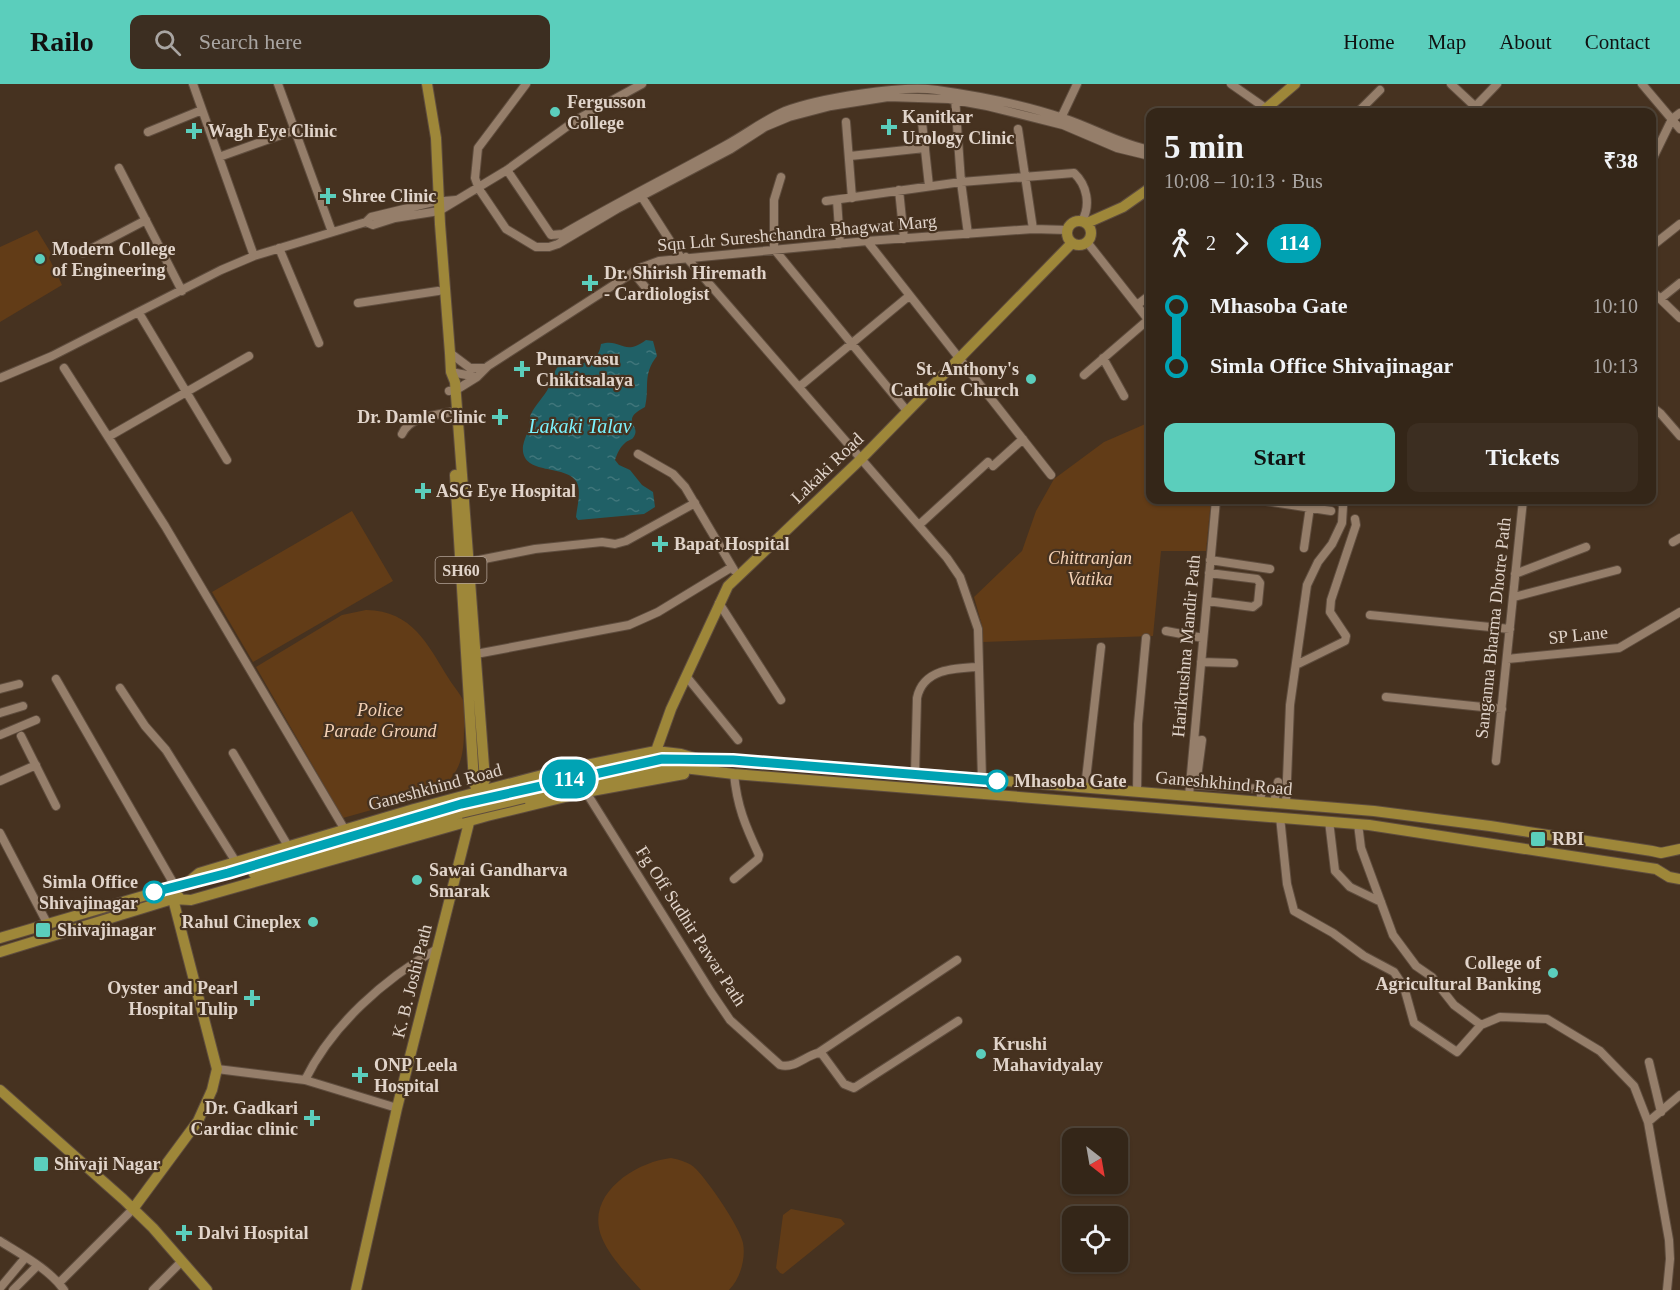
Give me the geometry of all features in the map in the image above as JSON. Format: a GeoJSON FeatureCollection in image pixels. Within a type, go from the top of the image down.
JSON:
{"type":"FeatureCollection","features":[{"type":"Feature","properties":{"kind":"main road","name":"SH60"},"geometry":{"type":"LineString","coordinates":[[426,84],[436,138],[452,390],[476,654],[485,780],[477,791]]}},
{"type":"Feature","properties":{"kind":"main road"},"geometry":{"type":"LineString","coordinates":[[1270,108],[1295,84]]}},
{"type":"Feature","properties":{"kind":"main road"},"geometry":{"type":"LineString","coordinates":[[1087,230],[1072,222],[1067,230],[1068,237],[1072,243],[1078,245],[1087,230],[1146,191]]}},
{"type":"Feature","properties":{"kind":"main road"},"geometry":{"type":"LineString","coordinates":[[1087,230],[1146,196]]}},
{"type":"Feature","properties":{"kind":"main road","name":"SH60"},"geometry":{"type":"LineString","coordinates":[[439,206],[434,215],[438,291],[445,369],[451,372]]}},
{"type":"Feature","properties":{"kind":"main road","name":"Lakaki Road"},"geometry":{"type":"LineString","coordinates":[[656,751],[686,676],[735,571],[861,459],[1072,243]]}},
{"type":"Feature","properties":{"kind":"main road","name":"SH60"},"geometry":{"type":"LineString","coordinates":[[452,390],[451,412],[474,782],[477,791]]}},
{"type":"Feature","properties":{"kind":"main road","name":"Ganeshkhind Road"},"geometry":{"type":"LineString","coordinates":[[0,952],[173,899],[191,900],[470,821],[522,794],[561,770],[656,751],[681,754],[699,764],[734,774],[1364,824],[1656,869],[1669,877],[1679,874]]}},
{"type":"Feature","properties":{"kind":"main road"},"geometry":{"type":"LineString","coordinates":[[188,883],[461,808],[662,759],[699,764]]}},
{"type":"Feature","properties":{"kind":"main road","name":"Ganeshkhind Road"},"geometry":{"type":"LineString","coordinates":[[0,938],[188,883],[200,873],[477,791],[522,794],[586,792],[699,764],[915,774],[1370,811],[1449,820],[1661,853],[1680,849]]}},
{"type":"Feature","properties":{"kind":"main road","name":"K. B. Joshi Path"},"geometry":{"type":"LineString","coordinates":[[356,1290],[397,1108],[477,791]]}},
{"type":"Feature","properties":{"kind":"main road"},"geometry":{"type":"LineString","coordinates":[[132,1209],[198,1121],[212,1090],[217,1069],[173,899],[461,808]]}},
{"type":"Feature","properties":{"kind":"main road"},"geometry":{"type":"LineString","coordinates":[[1364,824],[1370,811]]}},
{"type":"Feature","properties":{"kind":"main road"},"geometry":{"type":"LineString","coordinates":[[1661,853],[1680,855]]}},
{"type":"Feature","properties":{"kind":"main road"},"geometry":{"type":"LineString","coordinates":[[0,1090],[132,1209],[207,1290]]}},
{"type":"Feature","properties":{"kind":"street"},"geometry":{"type":"LineString","coordinates":[[193,84],[255,256]]}},
{"type":"Feature","properties":{"kind":"street"},"geometry":{"type":"LineString","coordinates":[[278,84],[332,232]]}},
{"type":"Feature","properties":{"kind":"street"},"geometry":{"type":"LineString","coordinates":[[526,84],[478,148],[475,164],[475,178],[479,189],[506,229],[536,247],[549,247],[558,244],[640,194]]}},
{"type":"Feature","properties":{"kind":"street"},"geometry":{"type":"LineString","coordinates":[[0,378],[52,356],[255,256],[366,222],[370,217],[439,206],[456,200],[479,189],[576,120],[642,84]]}},
{"type":"Feature","properties":{"kind":"street"},"geometry":{"type":"LineString","coordinates":[[1061,118],[1077,84]]}},
{"type":"Feature","properties":{"kind":"street"},"geometry":{"type":"LineString","coordinates":[[1231,84],[1263,108]]}},
{"type":"Feature","properties":{"kind":"street"},"geometry":{"type":"LineString","coordinates":[[1451,84],[1472,108]]}},
{"type":"Feature","properties":{"kind":"street"},"geometry":{"type":"LineString","coordinates":[[1477,108],[1497,84]]}},
{"type":"Feature","properties":{"kind":"street"},"geometry":{"type":"LineString","coordinates":[[1642,84],[1680,129]]}},
{"type":"Feature","properties":{"kind":"street"},"geometry":{"type":"LineString","coordinates":[[507,170],[551,235],[563,234],[789,117],[888,90],[933,87],[955,97],[1063,125],[1117,148],[1146,155]]}},
{"type":"Feature","properties":{"kind":"street"},"geometry":{"type":"LineString","coordinates":[[1362,108],[1380,90]]}},
{"type":"Feature","properties":{"kind":"street"},"geometry":{"type":"LineString","coordinates":[[852,100],[916,96],[955,97],[1061,118],[1119,142],[1146,149]]}},
{"type":"Feature","properties":{"kind":"street"},"geometry":{"type":"LineString","coordinates":[[955,97],[961,182],[968,234]]}},
{"type":"Feature","properties":{"kind":"street"},"geometry":{"type":"LineString","coordinates":[[148,132],[202,110]]}},
{"type":"Feature","properties":{"kind":"street"},"geometry":{"type":"LineString","coordinates":[[1656,152],[1672,119],[1680,113]]}},
{"type":"Feature","properties":{"kind":"street"},"geometry":{"type":"LineString","coordinates":[[846,122],[852,198]]}},
{"type":"Feature","properties":{"kind":"street"},"geometry":{"type":"LineString","coordinates":[[922,122],[929,186]]}},
{"type":"Feature","properties":{"kind":"street"},"geometry":{"type":"LineString","coordinates":[[1018,129],[1033,229]]}},
{"type":"Feature","properties":{"kind":"street"},"geometry":{"type":"LineString","coordinates":[[219,157],[295,130]]}},
{"type":"Feature","properties":{"kind":"street"},"geometry":{"type":"LineString","coordinates":[[850,156],[925,148]]}},
{"type":"Feature","properties":{"kind":"street"},"geometry":{"type":"LineString","coordinates":[[119,168],[182,291]]}},
{"type":"Feature","properties":{"kind":"street"},"geometry":{"type":"LineString","coordinates":[[826,201],[961,182],[1074,173],[1082,180],[1085,189],[1087,230],[1146,315]]}},
{"type":"Feature","properties":{"kind":"street"},"geometry":{"type":"LineString","coordinates":[[781,177],[774,200],[774,249],[907,411]]}},
{"type":"Feature","properties":{"kind":"street"},"geometry":{"type":"LineString","coordinates":[[899,190],[904,239]]}},
{"type":"Feature","properties":{"kind":"street"},"geometry":{"type":"LineString","coordinates":[[640,194],[683,258],[919,525],[960,577],[978,629],[982,780]]}},
{"type":"Feature","properties":{"kind":"street"},"geometry":{"type":"LineString","coordinates":[[837,200],[840,244]]}},
{"type":"Feature","properties":{"kind":"street"},"geometry":{"type":"LineString","coordinates":[[83,254],[146,220]]}},
{"type":"Feature","properties":{"kind":"street"},"geometry":{"type":"LineString","coordinates":[[1656,243],[1680,224]]}},
{"type":"Feature","properties":{"kind":"street","name":"Sqn Ldr Sureshchandra Bhagwat Marg"},"geometry":{"type":"LineString","coordinates":[[452,390],[477,377],[488,366],[633,272],[659,261],[867,241],[1033,229],[1067,230]]}},
{"type":"Feature","properties":{"kind":"street"},"geometry":{"type":"LineString","coordinates":[[867,241],[1051,475]]}},
{"type":"Feature","properties":{"kind":"street"},"geometry":{"type":"LineString","coordinates":[[279,248],[319,343]]}},
{"type":"Feature","properties":{"kind":"street"},"geometry":{"type":"LineString","coordinates":[[633,272],[650,294]]}},
{"type":"Feature","properties":{"kind":"street"},"geometry":{"type":"LineString","coordinates":[[1660,299],[1680,283]]}},
{"type":"Feature","properties":{"kind":"street"},"geometry":{"type":"LineString","coordinates":[[358,303],[438,291]]}},
{"type":"Feature","properties":{"kind":"street"},"geometry":{"type":"LineString","coordinates":[[1656,295],[1680,318]]}},
{"type":"Feature","properties":{"kind":"street"},"geometry":{"type":"LineString","coordinates":[[799,387],[909,296]]}},
{"type":"Feature","properties":{"kind":"street"},"geometry":{"type":"LineString","coordinates":[[1137,305],[1146,298]]}},
{"type":"Feature","properties":{"kind":"street"},"geometry":{"type":"LineString","coordinates":[[139,313],[227,460]]}},
{"type":"Feature","properties":{"kind":"street"},"geometry":{"type":"LineString","coordinates":[[1084,375],[1146,323]]}},
{"type":"Feature","properties":{"kind":"street"},"geometry":{"type":"LineString","coordinates":[[450,353],[470,368],[481,369],[488,366]]}},
{"type":"Feature","properties":{"kind":"street"},"geometry":{"type":"LineString","coordinates":[[108,438],[249,356]]}},
{"type":"Feature","properties":{"kind":"street"},"geometry":{"type":"LineString","coordinates":[[1103,358],[1124,396]]}},
{"type":"Feature","properties":{"kind":"street"},"geometry":{"type":"LineString","coordinates":[[64,368],[165,526],[345,830]]}},
{"type":"Feature","properties":{"kind":"street"},"geometry":{"type":"LineString","coordinates":[[451,372],[477,377]]}},
{"type":"Feature","properties":{"kind":"street"},"geometry":{"type":"LineString","coordinates":[[1656,410],[1680,436]]}},
{"type":"Feature","properties":{"kind":"street"},"geometry":{"type":"LineString","coordinates":[[402,434],[406,426],[417,420],[451,412]]}},
{"type":"Feature","properties":{"kind":"street"},"geometry":{"type":"LineString","coordinates":[[919,525],[1023,439]]}},
{"type":"Feature","properties":{"kind":"street"},"geometry":{"type":"LineString","coordinates":[[476,654],[629,625],[735,571],[695,503],[673,474],[638,454]]}},
{"type":"Feature","properties":{"kind":"street"},"geometry":{"type":"LineString","coordinates":[[469,562],[558,546],[602,542],[615,544],[626,541],[695,503]]}},
{"type":"Feature","properties":{"kind":"street","name":"Harikrushna Mandir Path"},"geometry":{"type":"LineString","coordinates":[[1189,796],[1216,504]]}},
{"type":"Feature","properties":{"kind":"street"},"geometry":{"type":"LineString","coordinates":[[1287,504],[1331,511]]}},
{"type":"Feature","properties":{"kind":"street"},"geometry":{"type":"LineString","coordinates":[[1286,804],[1290,705],[1307,585],[1342,523],[1342,504]]}},
{"type":"Feature","properties":{"kind":"street","name":"Sanganna Bharma Dhotre Path"},"geometry":{"type":"LineString","coordinates":[[1496,760],[1523,504]]}},
{"type":"Feature","properties":{"kind":"street"},"geometry":{"type":"LineString","coordinates":[[1304,548],[1308,507]]}},
{"type":"Feature","properties":{"kind":"street"},"geometry":{"type":"LineString","coordinates":[[1296,665],[1345,641],[1346,636],[1330,612],[1331,600],[1356,525],[1355,519]]}},
{"type":"Feature","properties":{"kind":"street"},"geometry":{"type":"LineString","coordinates":[[1515,574],[1586,547]]}},
{"type":"Feature","properties":{"kind":"street"},"geometry":{"type":"LineString","coordinates":[[1210,560],[1270,569]]}},
{"type":"Feature","properties":{"kind":"street"},"geometry":{"type":"LineString","coordinates":[[1514,597],[1617,570]]}},
{"type":"Feature","properties":{"kind":"street"},"geometry":{"type":"LineString","coordinates":[[1207,601],[1253,607],[1258,603],[1260,583],[1257,579],[1209,573]]}},
{"type":"Feature","properties":{"kind":"street"},"geometry":{"type":"LineString","coordinates":[[719,603],[781,700]]}},
{"type":"Feature","properties":{"kind":"street","name":"SP Lane"},"geometry":{"type":"LineString","coordinates":[[1507,659],[1619,648],[1680,612]]}},
{"type":"Feature","properties":{"kind":"street"},"geometry":{"type":"LineString","coordinates":[[1370,615],[1510,629]]}},
{"type":"Feature","properties":{"kind":"street"},"geometry":{"type":"LineString","coordinates":[[1166,631],[1203,638]]}},
{"type":"Feature","properties":{"kind":"street"},"geometry":{"type":"LineString","coordinates":[[1137,792],[1138,724],[1146,638]]}},
{"type":"Feature","properties":{"kind":"street"},"geometry":{"type":"LineString","coordinates":[[1085,788],[1101,647]]}},
{"type":"Feature","properties":{"kind":"street"},"geometry":{"type":"LineString","coordinates":[[1201,662],[1234,663]]}},
{"type":"Feature","properties":{"kind":"street"},"geometry":{"type":"LineString","coordinates":[[915,774],[919,688],[929,676],[950,669],[979,667]]}},
{"type":"Feature","properties":{"kind":"street"},"geometry":{"type":"LineString","coordinates":[[686,676],[738,740]]}},
{"type":"Feature","properties":{"kind":"street"},"geometry":{"type":"LineString","coordinates":[[56,679],[175,886]]}},
{"type":"Feature","properties":{"kind":"street"},"geometry":{"type":"LineString","coordinates":[[0,689],[19,684]]}},
{"type":"Feature","properties":{"kind":"street"},"geometry":{"type":"LineString","coordinates":[[120,688],[145,726],[166,750],[236,862]]}},
{"type":"Feature","properties":{"kind":"street"},"geometry":{"type":"LineString","coordinates":[[1386,697],[1502,709]]}},
{"type":"Feature","properties":{"kind":"street"},"geometry":{"type":"LineString","coordinates":[[0,713],[23,706]]}},
{"type":"Feature","properties":{"kind":"street"},"geometry":{"type":"LineString","coordinates":[[0,735],[36,720]]}},
{"type":"Feature","properties":{"kind":"street"},"geometry":{"type":"LineString","coordinates":[[21,736],[56,806]]}},
{"type":"Feature","properties":{"kind":"street"},"geometry":{"type":"LineString","coordinates":[[1194,741],[1202,740],[1196,784],[1262,789],[1260,802]]}},
{"type":"Feature","properties":{"kind":"street"},"geometry":{"type":"LineString","coordinates":[[233,753],[288,846]]}},
{"type":"Feature","properties":{"kind":"street"},"geometry":{"type":"LineString","coordinates":[[0,782],[36,765]]}},
{"type":"Feature","properties":{"kind":"street"},"geometry":{"type":"LineString","coordinates":[[734,774],[736,795],[743,822],[759,855],[758,859],[734,879]]}},
{"type":"Feature","properties":{"kind":"street"},"geometry":{"type":"LineString","coordinates":[[1274,803],[1278,782]]}},
{"type":"Feature","properties":{"kind":"street","name":"Fg Off Sudhir Pawar Path"},"geometry":{"type":"LineString","coordinates":[[586,792],[730,1020],[780,1065],[792,1065],[818,1053]]}},
{"type":"Feature","properties":{"kind":"street"},"geometry":{"type":"LineString","coordinates":[[1280,817],[1287,884],[1294,911],[1333,933],[1364,956],[1394,972],[1404,987],[1414,1023],[1457,1052],[1481,1025],[1500,1017],[1547,1019],[1600,1051],[1634,1086],[1648,1122],[1669,1240],[1667,1290]]}},
{"type":"Feature","properties":{"kind":"street"},"geometry":{"type":"LineString","coordinates":[[1329,821],[1335,871],[1350,887],[1381,902]]}},
{"type":"Feature","properties":{"kind":"street"},"geometry":{"type":"LineString","coordinates":[[1364,824],[1361,848],[1393,935],[1416,966],[1432,977],[1454,1005],[1481,1025]]}},
{"type":"Feature","properties":{"kind":"street"},"geometry":{"type":"LineString","coordinates":[[0,835],[47,923]]}},
{"type":"Feature","properties":{"kind":"street"},"geometry":{"type":"LineString","coordinates":[[305,1080],[316,1058],[331,1037],[370,998],[412,963],[437,949]]}},
{"type":"Feature","properties":{"kind":"street"},"geometry":{"type":"LineString","coordinates":[[818,1053],[957,960]]}},
{"type":"Feature","properties":{"kind":"street"},"geometry":{"type":"LineString","coordinates":[[818,1053],[822,1054],[844,1084],[854,1088],[958,1021]]}},
{"type":"Feature","properties":{"kind":"street"},"geometry":{"type":"LineString","coordinates":[[1649,1062],[1661,1112]]}},
{"type":"Feature","properties":{"kind":"street"},"geometry":{"type":"LineString","coordinates":[[217,1069],[305,1080],[397,1108]]}},
{"type":"Feature","properties":{"kind":"street"},"geometry":{"type":"LineString","coordinates":[[1648,1122],[1680,1095]]}},
{"type":"Feature","properties":{"kind":"street"},"geometry":{"type":"LineString","coordinates":[[0,1241],[37,1266],[61,1287],[132,1209]]}},
{"type":"Feature","properties":{"kind":"street"},"geometry":{"type":"LineString","coordinates":[[0,1288],[25,1258]]}},
{"type":"Feature","properties":{"kind":"street"},"geometry":{"type":"LineString","coordinates":[[153,1290],[182,1261]]}},
{"type":"Feature","properties":{"kind":"street"},"geometry":{"type":"LineString","coordinates":[[13,1290],[37,1266]]}},
{"type":"Feature","properties":{"kind":"green space"},"geometry":{"type":"Polygon","coordinates":[[[37,230],[51,253],[49,258],[62,285],[0,322],[0,247],[37,230]]]}},
{"type":"Feature","properties":{"kind":"green space","name":"Chittranjan Vatika"},"geometry":{"type":"Polygon","coordinates":[[[1146,424],[1146,504],[1211,504],[1206,551],[1161,551],[1153,636],[983,642],[983,629],[974,597],[1022,551],[1036,511],[1054,479],[1104,442],[1146,424]]]}},
{"type":"Feature","properties":{"kind":"green space"},"geometry":{"type":"Polygon","coordinates":[[[352,511],[393,581],[253,662],[212,592],[352,511]]]}},
{"type":"Feature","properties":{"kind":"green space","name":"Police Parade Ground"},"geometry":{"type":"Polygon","coordinates":[[[366,610],[396,616],[407,623],[425,642],[464,703],[463,748],[455,772],[435,792],[343,818],[256,667],[342,615],[366,610]]]}},
{"type":"Feature","properties":{"kind":"green space"},"geometry":{"type":"Polygon","coordinates":[[[671,1158],[687,1163],[696,1169],[723,1205],[741,1236],[744,1249],[743,1262],[739,1275],[729,1290],[641,1290],[605,1245],[598,1222],[600,1208],[606,1195],[616,1183],[642,1166],[671,1158]]]}},
{"type":"Feature","properties":{"kind":"green space"},"geometry":{"type":"Polygon","coordinates":[[[791,1209],[841,1219],[845,1224],[783,1274],[776,1268],[783,1215],[791,1209]]]}},
{"type":"Feature","properties":{"kind":"water","name":"Lakaki Talav"},"geometry":{"type":"Polygon","coordinates":[[[646,340],[653,341],[657,356],[648,375],[645,407],[633,416],[635,434],[622,446],[615,460],[619,465],[630,470],[642,485],[653,492],[655,507],[644,514],[578,520],[576,517],[579,489],[576,481],[563,473],[528,462],[524,455],[523,446],[530,416],[562,363],[570,361],[578,364],[592,360],[598,354],[601,344],[614,343],[632,347],[646,340]]]}},
{"type":"Feature","properties":{"kind":"bus line","name":"114"},"geometry":{"type":"LineString","coordinates":[[154,892],[228,873],[461,804],[662,759],[733,760],[997,781]]}},
{"type":"Feature","properties":{"kind":"place","name":"Fergusson College"},"geometry":{"type":"Point","coordinates":[555,112]}},
{"type":"Feature","properties":{"kind":"place","name":"Kanitkar Urology Clinic"},"geometry":{"type":"Point","coordinates":[889,127]}},
{"type":"Feature","properties":{"kind":"place","name":"Wagh Eye Clinic"},"geometry":{"type":"Point","coordinates":[194,131]}},
{"type":"Feature","properties":{"kind":"place","name":"Shree Clinic"},"geometry":{"type":"Point","coordinates":[328,196]}},
{"type":"Feature","properties":{"kind":"place","name":"Modern College of Engineering"},"geometry":{"type":"Point","coordinates":[40,259]}},
{"type":"Feature","properties":{"kind":"place","name":"Dr. Shirish Hiremath - Cardiologist"},"geometry":{"type":"Point","coordinates":[590,283]}},
{"type":"Feature","properties":{"kind":"place","name":"Punarvasu Chikitsalaya"},"geometry":{"type":"Point","coordinates":[522,369]}},
{"type":"Feature","properties":{"kind":"place","name":"St. Anthony's Catholic Church"},"geometry":{"type":"Point","coordinates":[1031,379]}},
{"type":"Feature","properties":{"kind":"place","name":"Dr. Damle Clinic"},"geometry":{"type":"Point","coordinates":[500,417]}},
{"type":"Feature","properties":{"kind":"place","name":"ASG Eye Hospital"},"geometry":{"type":"Point","coordinates":[423,491]}},
{"type":"Feature","properties":{"kind":"place","name":"Bapat Hospital"},"geometry":{"type":"Point","coordinates":[660,544]}},
{"type":"Feature","properties":{"kind":"place","name":"Mhasoba Gate"},"geometry":{"type":"Point","coordinates":[997,781]}},
{"type":"Feature","properties":{"kind":"place","name":"RBI"},"geometry":{"type":"Point","coordinates":[1538,839]}},
{"type":"Feature","properties":{"kind":"place","name":"Sawai Gandharva Smarak"},"geometry":{"type":"Point","coordinates":[417,880]}},
{"type":"Feature","properties":{"kind":"place","name":"Simla Office Shivajinagar"},"geometry":{"type":"Point","coordinates":[154,892]}},
{"type":"Feature","properties":{"kind":"place","name":"Rahul Cineplex"},"geometry":{"type":"Point","coordinates":[313,922]}},
{"type":"Feature","properties":{"kind":"place","name":"Shivajinagar"},"geometry":{"type":"Point","coordinates":[43,930]}},
{"type":"Feature","properties":{"kind":"place","name":"College of Agricultural Banking"},"geometry":{"type":"Point","coordinates":[1553,973]}},
{"type":"Feature","properties":{"kind":"place","name":"Oyster and Pearl Hospital Tulip"},"geometry":{"type":"Point","coordinates":[252,998]}},
{"type":"Feature","properties":{"kind":"place","name":"Krushi Mahavidyalay"},"geometry":{"type":"Point","coordinates":[981,1054]}},
{"type":"Feature","properties":{"kind":"place","name":"ONP Leela Hospital"},"geometry":{"type":"Point","coordinates":[360,1075]}},
{"type":"Feature","properties":{"kind":"place","name":"Dr. Gadkari Cardiac clinic"},"geometry":{"type":"Point","coordinates":[312,1118]}},
{"type":"Feature","properties":{"kind":"place","name":"Shivaji Nagar"},"geometry":{"type":"Point","coordinates":[41,1164]}},
{"type":"Feature","properties":{"kind":"place","name":"Dalvi Hospital"},"geometry":{"type":"Point","coordinates":[184,1233]}}]}
